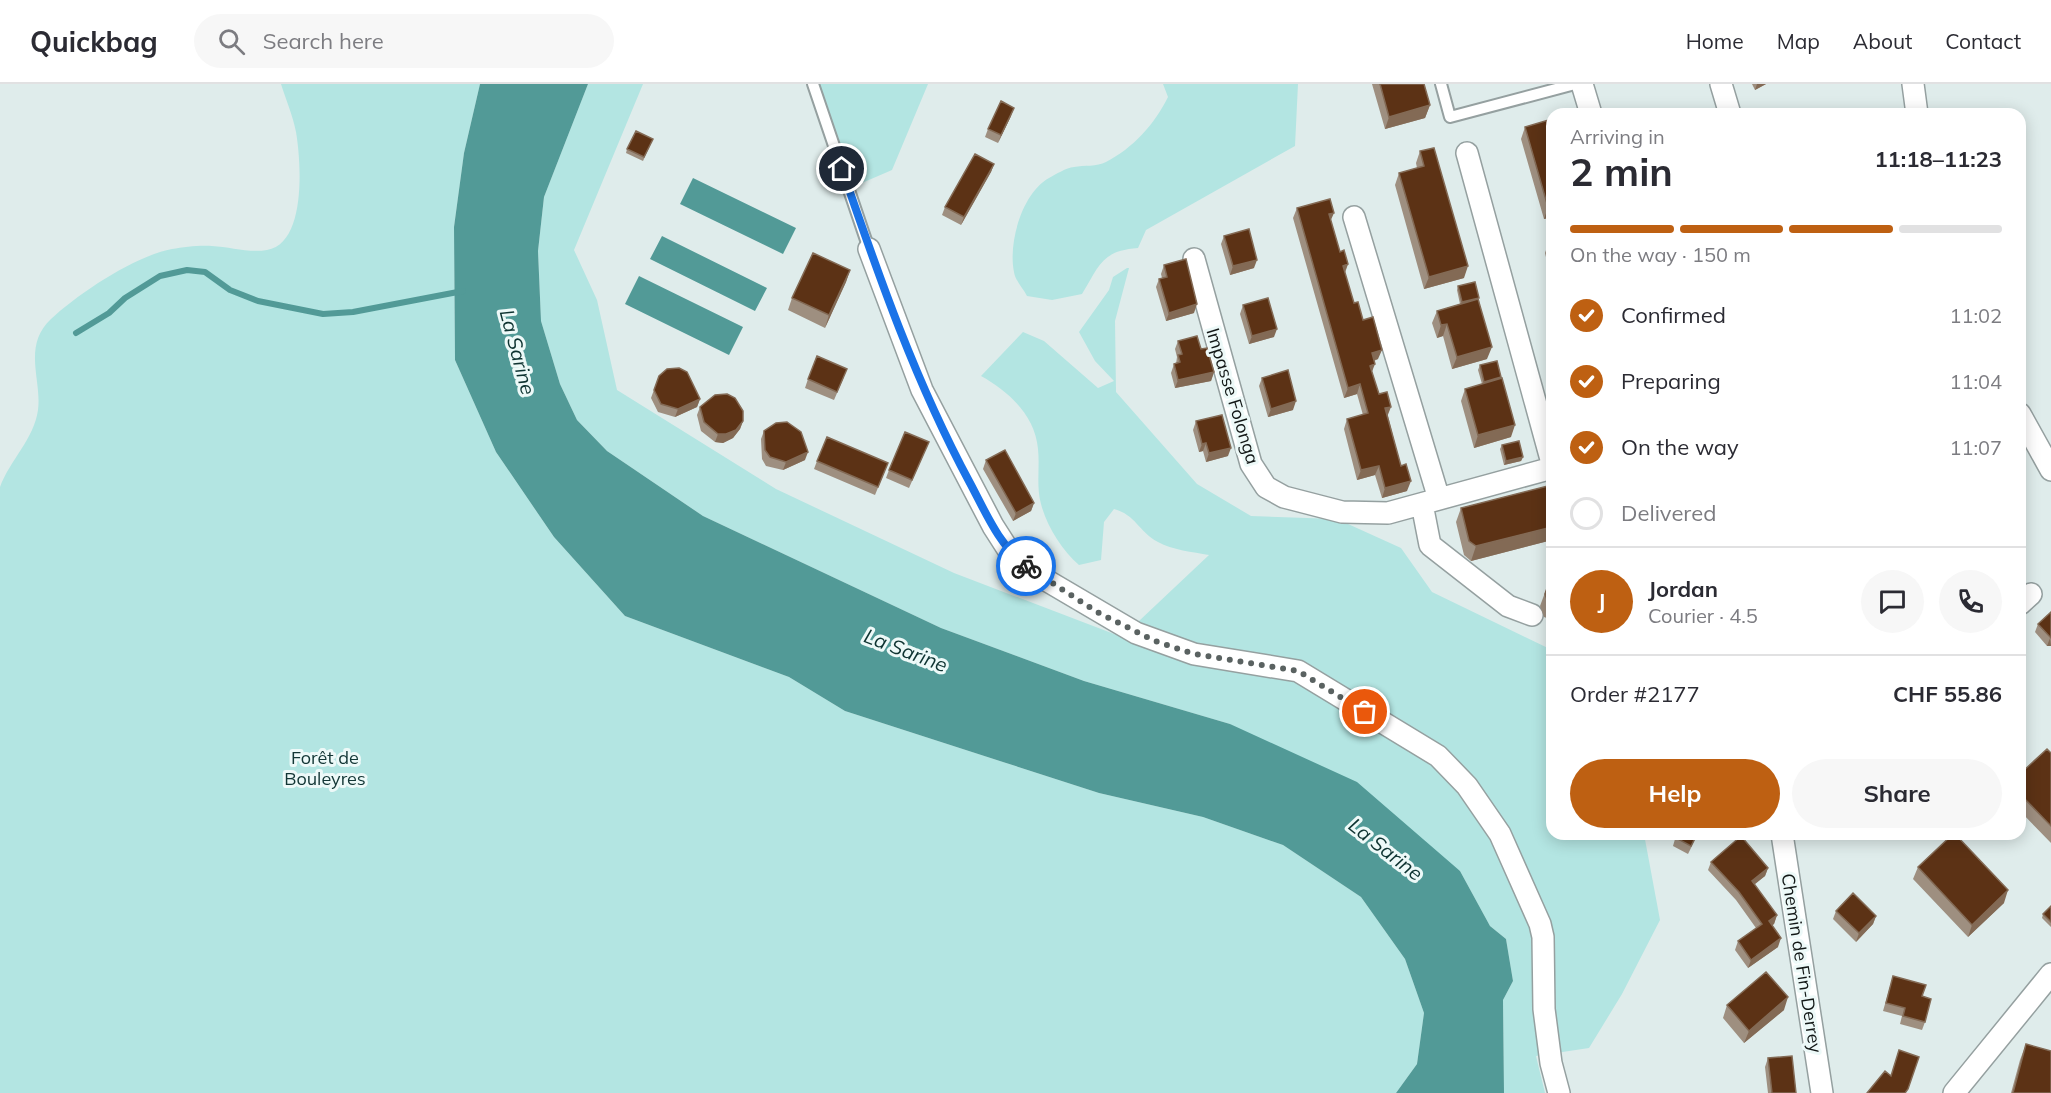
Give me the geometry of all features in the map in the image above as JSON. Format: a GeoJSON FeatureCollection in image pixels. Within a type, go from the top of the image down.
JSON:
{"type":"FeatureCollection","features":[{"type":"Feature","properties":{"kind":"street"},"geometry":{"type":"LineString","coordinates":[[1582,84],[1589,108]]}},
{"type":"Feature","properties":{"kind":"street"},"geometry":{"type":"LineString","coordinates":[[1721,84],[1728,108]]}},
{"type":"Feature","properties":{"kind":"street"},"geometry":{"type":"LineString","coordinates":[[1913,84],[1916,108]]}},
{"type":"Feature","properties":{"kind":"street"},"geometry":{"type":"LineString","coordinates":[[1467,153],[1546,441]]}},
{"type":"Feature","properties":{"kind":"street"},"geometry":{"type":"LineString","coordinates":[[1354,217],[1430,501],[1430,545],[1507,605],[1532,615]]}},
{"type":"Feature","properties":{"kind":"street"},"geometry":{"type":"LineString","coordinates":[[869,249],[922,390],[993,526],[1018,560],[1097,612],[1155,641],[1194,654],[1281,667],[1313,678],[1438,756],[1467,786],[1500,834],[1540,924],[1543,937],[1547,1035],[1558,1093]]}},
{"type":"Feature","properties":{"kind":"street","name":"Impasse Folonga"},"geometry":{"type":"LineString","coordinates":[[1194,260],[1251,464],[1266,487],[1284,497],[1342,513],[1388,513],[1546,470]]}},
{"type":"Feature","properties":{"kind":"street"},"geometry":{"type":"LineString","coordinates":[[2026,425],[2051,470]]}},
{"type":"Feature","properties":{"kind":"street","name":"Chemin de Fin-Derrey"},"geometry":{"type":"LineString","coordinates":[[1783,840],[1822,1093]]}},
{"type":"Feature","properties":{"kind":"street"},"geometry":{"type":"LineString","coordinates":[[1954,1093],[2051,974]]}},
{"type":"Feature","properties":{"kind":"lane"},"geometry":{"type":"LineString","coordinates":[[813,84],[869,249]]}},
{"type":"Feature","properties":{"kind":"lane"},"geometry":{"type":"LineString","coordinates":[[1441,84],[1450,117],[1575,84]]}},
{"type":"Feature","properties":{"kind":"green space","name":"Forêt de Bouleyres"},"geometry":{"type":"Polygon","coordinates":[[[281,84],[480,84],[464,153],[454,227],[455,360],[496,452],[554,537],[625,616],[789,677],[845,711],[1099,793],[1203,817],[1283,845],[1361,897],[1405,959],[1424,1013],[1417,1064],[1396,1093],[0,1093],[0,487],[36,421],[39,399],[35,363],[37,340],[42,329],[62,309],[107,277],[141,259],[172,249],[187,247],[212,246],[260,251],[280,244],[289,233],[295,217],[300,180],[296,132],[281,84]]]}},
{"type":"Feature","properties":{"kind":"green space"},"geometry":{"type":"Polygon","coordinates":[[[588,84],[643,84],[574,250],[597,300],[617,390],[776,489],[954,573],[1122,637],[1209,555],[1164,545],[1151,538],[1127,515],[1114,509],[1104,522],[1101,560],[1079,565],[1056,538],[1044,513],[1039,490],[1038,449],[1032,425],[1010,397],[981,376],[1023,332],[1044,341],[1098,388],[1114,381],[1095,361],[1079,332],[1109,290],[1113,277],[1129,268],[1115,321],[1116,392],[1197,484],[1251,516],[1337,519],[1401,548],[1432,592],[1546,647],[1546,840],[1645,840],[1660,920],[1622,994],[1589,1048],[1536,1056],[1545,1093],[1504,1093],[1503,1000],[1513,981],[1506,939],[1490,926],[1460,871],[1230,724],[1084,681],[941,628],[703,516],[607,451],[577,420],[560,384],[541,321],[538,251],[544,197],[588,84]]]}},
{"type":"Feature","properties":{"kind":"green space"},"geometry":{"type":"Polygon","coordinates":[[[810,84],[928,84],[892,170],[848,189],[810,84]]]}},
{"type":"Feature","properties":{"kind":"green space"},"geometry":{"type":"Polygon","coordinates":[[[1163,84],[1298,84],[1295,146],[1146,230],[1138,248],[1116,252],[1103,261],[1082,294],[1052,300],[1027,296],[1015,275],[1013,247],[1019,220],[1031,195],[1039,185],[1058,173],[1078,166],[1102,164],[1134,143],[1156,117],[1168,97],[1163,84]]]}},
{"type":"Feature","properties":{"kind":"water","name":"La Sarine"},"geometry":{"type":"Polygon","coordinates":[[[480,84],[588,84],[544,197],[538,251],[541,321],[560,384],[577,420],[607,451],[703,516],[941,628],[1084,681],[1230,724],[1357,782],[1460,871],[1490,926],[1506,939],[1513,981],[1503,1000],[1504,1093],[1396,1093],[1417,1064],[1424,1013],[1405,959],[1361,897],[1283,845],[1203,817],[1099,793],[845,711],[789,677],[625,616],[554,537],[496,452],[455,360],[454,227],[464,153],[480,84]]]}},
{"type":"Feature","properties":{"kind":"water"},"geometry":{"type":"Polygon","coordinates":[[[693,178],[796,228],[783,254],[680,204],[693,178]]]}},
{"type":"Feature","properties":{"kind":"water"},"geometry":{"type":"Polygon","coordinates":[[[662,236],[767,288],[755,311],[650,259],[662,236]]]}},
{"type":"Feature","properties":{"kind":"water"},"geometry":{"type":"Polygon","coordinates":[[[639,276],[743,327],[729,355],[625,304],[639,276]]]}},
{"type":"Feature","properties":{"kind":"building"},"geometry":{"type":"Polygon","coordinates":[[[1380,84],[1424,84],[1430,105],[1389,117],[1380,84]]]}},
{"type":"Feature","properties":{"kind":"building"},"geometry":{"type":"Polygon","coordinates":[[[1001,101],[1014,108],[1001,135],[988,129],[1001,101]]]}},
{"type":"Feature","properties":{"kind":"building"},"geometry":{"type":"Polygon","coordinates":[[[1546,121],[1546,200],[1525,127],[1546,121]]]}},
{"type":"Feature","properties":{"kind":"building"},"geometry":{"type":"Polygon","coordinates":[[[636,131],[653,139],[644,157],[627,149],[636,131]]]}},
{"type":"Feature","properties":{"kind":"building"},"geometry":{"type":"Polygon","coordinates":[[[1434,148],[1468,266],[1429,277],[1399,173],[1424,166],[1420,151],[1434,148]]]}},
{"type":"Feature","properties":{"kind":"building"},"geometry":{"type":"Polygon","coordinates":[[[975,154],[994,164],[964,217],[945,207],[975,154]]]}},
{"type":"Feature","properties":{"kind":"building"},"geometry":{"type":"Polygon","coordinates":[[[1330,199],[1334,213],[1329,214],[1340,252],[1344,250],[1348,264],[1343,266],[1354,303],[1358,302],[1363,320],[1373,317],[1382,350],[1372,353],[1375,364],[1370,366],[1379,394],[1387,392],[1391,407],[1385,408],[1401,466],[1406,464],[1411,481],[1385,488],[1379,466],[1361,470],[1347,419],[1368,413],[1360,384],[1348,388],[1297,208],[1330,199]]]}},
{"type":"Feature","properties":{"kind":"building"},"geometry":{"type":"Polygon","coordinates":[[[1249,229],[1257,260],[1233,266],[1224,236],[1249,229]]]}},
{"type":"Feature","properties":{"kind":"building"},"geometry":{"type":"Polygon","coordinates":[[[813,253],[850,270],[829,315],[792,298],[813,253]]]}},
{"type":"Feature","properties":{"kind":"building"},"geometry":{"type":"Polygon","coordinates":[[[1186,259],[1197,304],[1169,313],[1159,279],[1167,277],[1164,265],[1186,259]]]}},
{"type":"Feature","properties":{"kind":"building"},"geometry":{"type":"Polygon","coordinates":[[[1475,282],[1479,298],[1462,302],[1458,286],[1475,282]]]}},
{"type":"Feature","properties":{"kind":"building"},"geometry":{"type":"Polygon","coordinates":[[[1268,298],[1277,329],[1252,336],[1243,305],[1268,298]]]}},
{"type":"Feature","properties":{"kind":"building"},"geometry":{"type":"Polygon","coordinates":[[[1478,299],[1492,347],[1457,357],[1447,324],[1441,325],[1437,311],[1478,299]]]}},
{"type":"Feature","properties":{"kind":"building"},"geometry":{"type":"Polygon","coordinates":[[[1197,336],[1201,349],[1207,348],[1214,372],[1178,380],[1174,364],[1180,362],[1178,355],[1182,354],[1178,341],[1197,336]]]}},
{"type":"Feature","properties":{"kind":"building"},"geometry":{"type":"Polygon","coordinates":[[[817,356],[847,369],[837,392],[808,379],[817,356]]]}},
{"type":"Feature","properties":{"kind":"building"},"geometry":{"type":"Polygon","coordinates":[[[1497,361],[1501,377],[1484,382],[1480,365],[1497,361]]]}},
{"type":"Feature","properties":{"kind":"building"},"geometry":{"type":"Polygon","coordinates":[[[679,368],[687,372],[700,399],[678,409],[661,404],[654,390],[659,376],[667,369],[679,368]]]}},
{"type":"Feature","properties":{"kind":"building"},"geometry":{"type":"Polygon","coordinates":[[[1288,370],[1296,401],[1271,409],[1262,378],[1288,370]]]}},
{"type":"Feature","properties":{"kind":"building"},"geometry":{"type":"Polygon","coordinates":[[[1502,378],[1515,425],[1478,435],[1465,389],[1502,378]]]}},
{"type":"Feature","properties":{"kind":"building"},"geometry":{"type":"Polygon","coordinates":[[[727,394],[735,398],[743,411],[743,421],[736,430],[718,434],[704,422],[700,407],[715,395],[727,394]]]}},
{"type":"Feature","properties":{"kind":"building"},"geometry":{"type":"Polygon","coordinates":[[[1222,415],[1231,448],[1209,453],[1206,443],[1202,444],[1196,421],[1222,415]]]}},
{"type":"Feature","properties":{"kind":"building"},"geometry":{"type":"Polygon","coordinates":[[[787,422],[801,432],[808,452],[786,462],[770,457],[765,450],[764,431],[776,423],[787,422]]]}},
{"type":"Feature","properties":{"kind":"building"},"geometry":{"type":"Polygon","coordinates":[[[905,432],[929,442],[912,480],[889,470],[905,432]]]}},
{"type":"Feature","properties":{"kind":"building"},"geometry":{"type":"Polygon","coordinates":[[[827,437],[888,463],[878,487],[817,461],[827,437]]]}},
{"type":"Feature","properties":{"kind":"building"},"geometry":{"type":"Polygon","coordinates":[[[1519,441],[1523,457],[1506,461],[1502,445],[1519,441]]]}},
{"type":"Feature","properties":{"kind":"building"},"geometry":{"type":"Polygon","coordinates":[[[1005,450],[1034,503],[1016,513],[986,460],[1005,450]]]}},
{"type":"Feature","properties":{"kind":"building"},"geometry":{"type":"Polygon","coordinates":[[[1546,487],[1546,528],[1476,546],[1469,541],[1461,508],[1546,487]]]}},
{"type":"Feature","properties":{"kind":"building"},"geometry":{"type":"Polygon","coordinates":[[[2051,612],[2051,638],[2038,624],[2051,612]]]}},
{"type":"Feature","properties":{"kind":"building"},"geometry":{"type":"Polygon","coordinates":[[[2047,749],[2051,753],[2051,826],[2026,800],[2026,768],[2047,749]]]}},
{"type":"Feature","properties":{"kind":"building"},"geometry":{"type":"Polygon","coordinates":[[[1680,840],[1694,840],[1691,846],[1680,840]]]}},
{"type":"Feature","properties":{"kind":"building"},"geometry":{"type":"Polygon","coordinates":[[[1736,840],[1744,840],[1768,868],[1752,881],[1777,915],[1769,921],[1781,938],[1751,960],[1738,941],[1762,924],[1739,892],[1711,862],[1736,840]]]}},
{"type":"Feature","properties":{"kind":"building"},"geometry":{"type":"Polygon","coordinates":[[[1947,840],[1961,840],[2008,890],[1972,925],[1918,867],[1947,840]]]}},
{"type":"Feature","properties":{"kind":"building"},"geometry":{"type":"Polygon","coordinates":[[[1853,893],[1876,916],[1859,933],[1836,911],[1853,893]]]}},
{"type":"Feature","properties":{"kind":"building"},"geometry":{"type":"Polygon","coordinates":[[[2051,906],[2051,922],[2043,914],[2051,906]]]}},
{"type":"Feature","properties":{"kind":"building"},"geometry":{"type":"Polygon","coordinates":[[[1766,972],[1788,997],[1749,1031],[1727,1005],[1766,972]]]}},
{"type":"Feature","properties":{"kind":"building"},"geometry":{"type":"Polygon","coordinates":[[[1893,976],[1926,985],[1922,996],[1931,999],[1925,1022],[1903,1016],[1905,1008],[1886,1003],[1893,976]]]}},
{"type":"Feature","properties":{"kind":"building"},"geometry":{"type":"Polygon","coordinates":[[[2026,1044],[2051,1051],[2051,1093],[2013,1093],[2026,1044]]]}},
{"type":"Feature","properties":{"kind":"building"},"geometry":{"type":"Polygon","coordinates":[[[1899,1050],[1919,1057],[1908,1089],[1905,1093],[1867,1093],[1885,1071],[1891,1076],[1899,1050]]]}},
{"type":"Feature","properties":{"kind":"building"},"geometry":{"type":"Polygon","coordinates":[[[1792,1056],[1796,1093],[1772,1093],[1768,1058],[1792,1056]]]}},
{"type":"Feature","properties":{"kind":"waterway"},"geometry":{"type":"LineString","coordinates":[[76,333],[109,313],[125,298],[160,276],[187,270],[205,272],[230,290],[258,301],[323,314],[353,312],[463,291]]}},
{"type":"Feature","properties":{"kind":"way so far"},"geometry":{"type":"LineString","coordinates":[[1026,566],[1097,612],[1136,633],[1174,649],[1194,654],[1298,671],[1313,678],[1365,712]]}},
{"type":"Feature","properties":{"kind":"route"},"geometry":{"type":"LineString","coordinates":[[842,169],[922,390],[955,457],[1002,542],[1026,566]]}}]}
